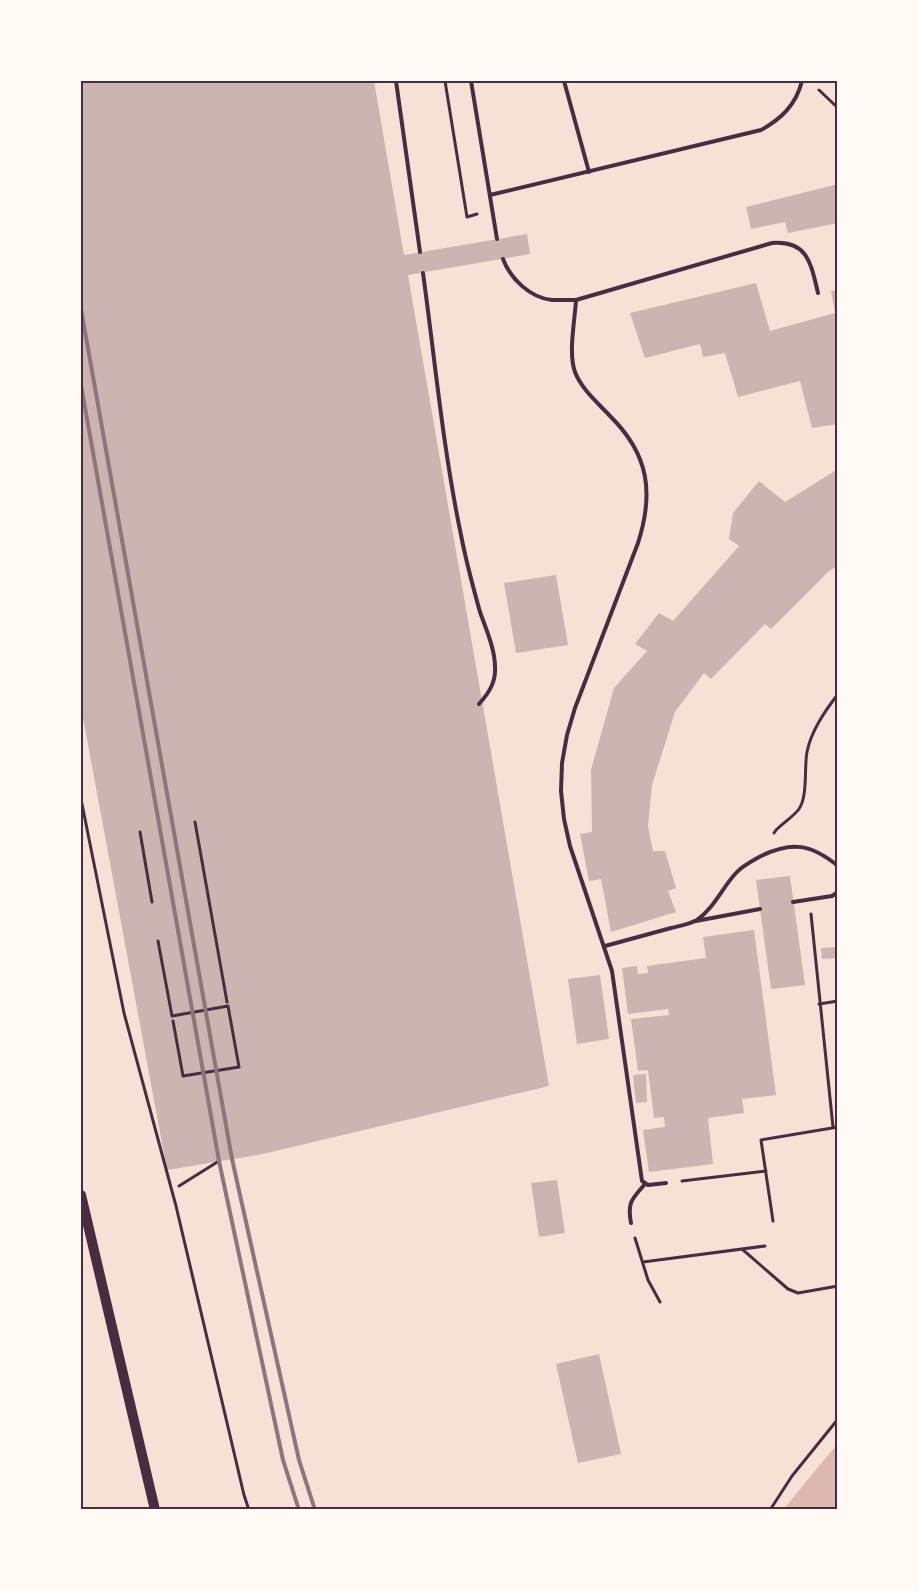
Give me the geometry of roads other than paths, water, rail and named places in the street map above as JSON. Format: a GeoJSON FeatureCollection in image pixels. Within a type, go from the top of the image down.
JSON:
{"type":"FeatureCollection","features":[{"type":"Feature","properties":{"kind":"main road"},"geometry":{"type":"LineString","coordinates":[[81,1195],[155,1510]]}},
{"type":"Feature","properties":{"kind":"lane"},"geometry":{"type":"LineString","coordinates":[[396,81],[420,252]]}},
{"type":"Feature","properties":{"kind":"lane"},"geometry":{"type":"LineString","coordinates":[[471,81],[498,239]]}},
{"type":"Feature","properties":{"kind":"lane"},"geometry":{"type":"LineString","coordinates":[[564,81],[589,172]]}},
{"type":"Feature","properties":{"kind":"lane"},"geometry":{"type":"LineString","coordinates":[[490,195],[761,130],[777,121],[790,107],[802,81]]}},
{"type":"Feature","properties":{"kind":"lane"},"geometry":{"type":"LineString","coordinates":[[503,259],[508,271],[526,290],[550,300],[576,300],[772,243],[784,242],[795,245],[805,253],[811,263],[818,293]]}},
{"type":"Feature","properties":{"kind":"lane"},"geometry":{"type":"LineString","coordinates":[[423,273],[450,477],[463,545],[475,595],[493,653],[495,667],[494,681],[488,693],[479,704]]}},
{"type":"Feature","properties":{"kind":"lane"},"geometry":{"type":"LineString","coordinates":[[576,300],[572,358],[575,372],[588,394],[620,426],[632,443],[641,462],[646,482],[648,503],[638,543],[575,708],[567,735],[562,763],[561,791],[564,819],[570,846],[605,946],[615,984],[642,1181],[645,1184]]}},
{"type":"Feature","properties":{"kind":"lane"},"geometry":{"type":"LineString","coordinates":[[695,921],[707,911],[737,872],[749,862],[772,851],[788,846],[804,848],[819,853],[838,866]]}},
{"type":"Feature","properties":{"kind":"lane"},"geometry":{"type":"LineString","coordinates":[[794,902],[832,896],[838,892]]}},
{"type":"Feature","properties":{"kind":"lane"},"geometry":{"type":"LineString","coordinates":[[605,946],[695,921],[760,909]]}},
{"type":"Feature","properties":{"kind":"lane"},"geometry":{"type":"LineString","coordinates":[[631,1223],[629,1206],[634,1196],[645,1184],[666,1183]]}},
{"type":"Feature","properties":{"kind":"railway"},"geometry":{"type":"LineString","coordinates":[[81,309],[232,1159],[299,1460],[315,1510]]}},
{"type":"Feature","properties":{"kind":"railway"},"geometry":{"type":"LineString","coordinates":[[81,385],[219,1161],[283,1460],[299,1510]]}}]}
